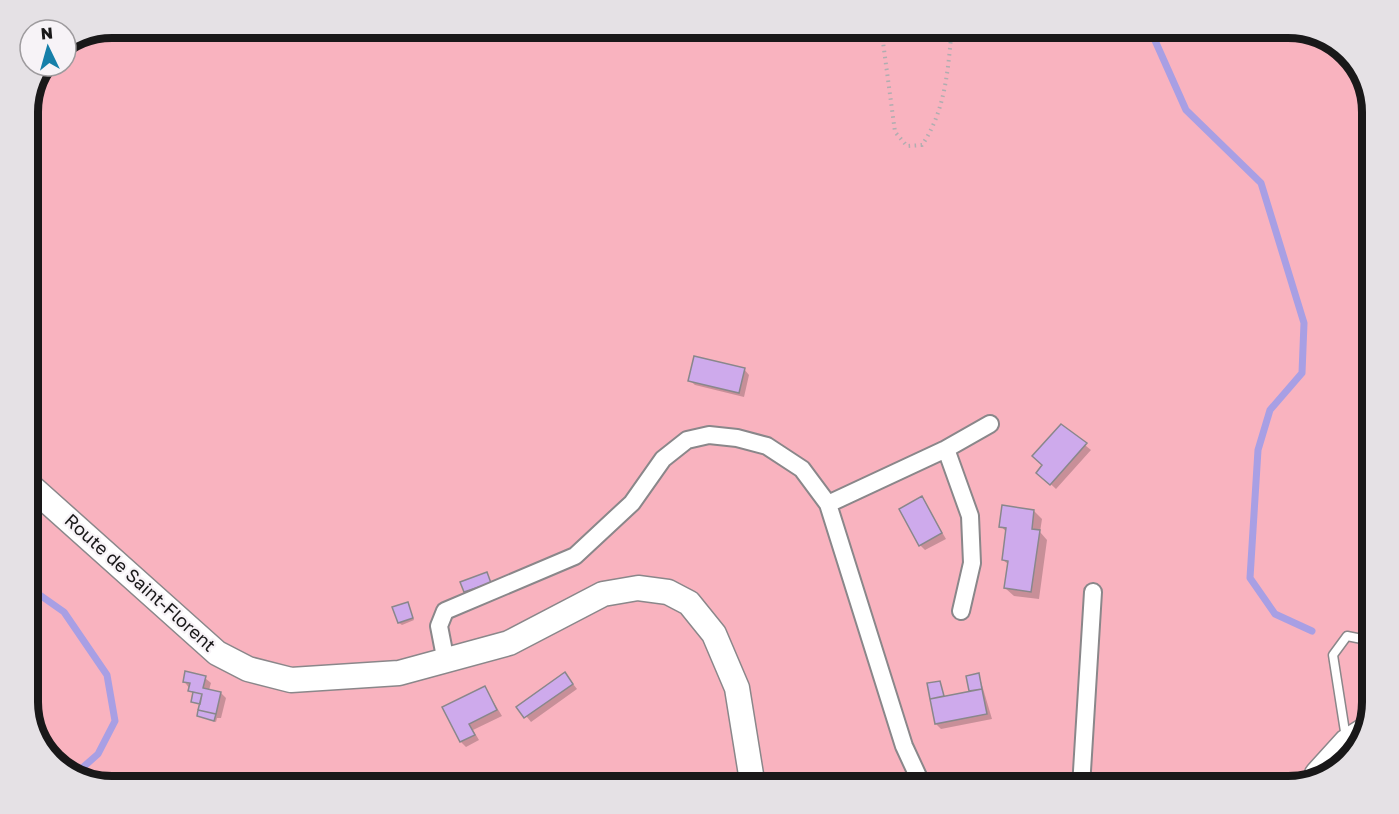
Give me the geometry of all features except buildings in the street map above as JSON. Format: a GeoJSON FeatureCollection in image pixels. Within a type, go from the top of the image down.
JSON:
{"type":"FeatureCollection","features":[{"type":"Feature","properties":{"kind":"main road","name":"Route de Saint-Florent"},"geometry":{"type":"LineString","coordinates":[[38,493],[217,653],[248,669],[291,680],[399,673],[509,644],[603,594],[638,588],[668,592],[689,603],[714,634],[737,688],[751,776]]}},
{"type":"Feature","properties":{"kind":"main road"},"geometry":{"type":"LineString","coordinates":[[1324,768],[1352,740]]}},
{"type":"Feature","properties":{"kind":"street"},"geometry":{"type":"LineString","coordinates":[[828,504],[946,449],[990,424]]}},
{"type":"Feature","properties":{"kind":"street"},"geometry":{"type":"LineString","coordinates":[[446,662],[439,626],[445,611],[575,556],[632,503],[663,459],[687,440],[709,435],[737,438],[767,446],[802,469],[828,504],[904,746],[918,776]]}},
{"type":"Feature","properties":{"kind":"street"},"geometry":{"type":"LineString","coordinates":[[946,449],[970,516],[972,563],[961,611]]}},
{"type":"Feature","properties":{"kind":"street"},"geometry":{"type":"LineString","coordinates":[[1083,776],[1093,592]]}},
{"type":"Feature","properties":{"kind":"lane"},"geometry":{"type":"LineString","coordinates":[[1355,733],[1333,655],[1347,636],[1362,639]]}},
{"type":"Feature","properties":{"kind":"path"},"geometry":{"type":"LineString","coordinates":[[882,38],[895,132],[907,146],[922,145],[933,129],[945,89],[951,38]]}},
{"type":"Feature","properties":{"kind":"shaded area"},"geometry":{"type":"Polygon","coordinates":[[[111,38],[1297,38],[1325,47],[1340,59],[1352,74],[1358,88],[1361,107],[1362,703],[1359,722],[1352,740],[1340,755],[1325,767],[1297,776],[102,776],[74,767],[50,744],[41,726],[38,707],[38,107],[46,78],[78,78],[78,46],[97,39],[111,38]]]}},
{"type":"Feature","properties":{"kind":"waterway"},"geometry":{"type":"LineString","coordinates":[[1154,38],[1186,110],[1261,183],[1304,323],[1302,373],[1270,410],[1258,450],[1250,578],[1275,614],[1312,631]]}},
{"type":"Feature","properties":{"kind":"waterway"},"geometry":{"type":"LineString","coordinates":[[38,594],[64,612],[107,675],[115,721],[98,754],[80,770]]}}]}
